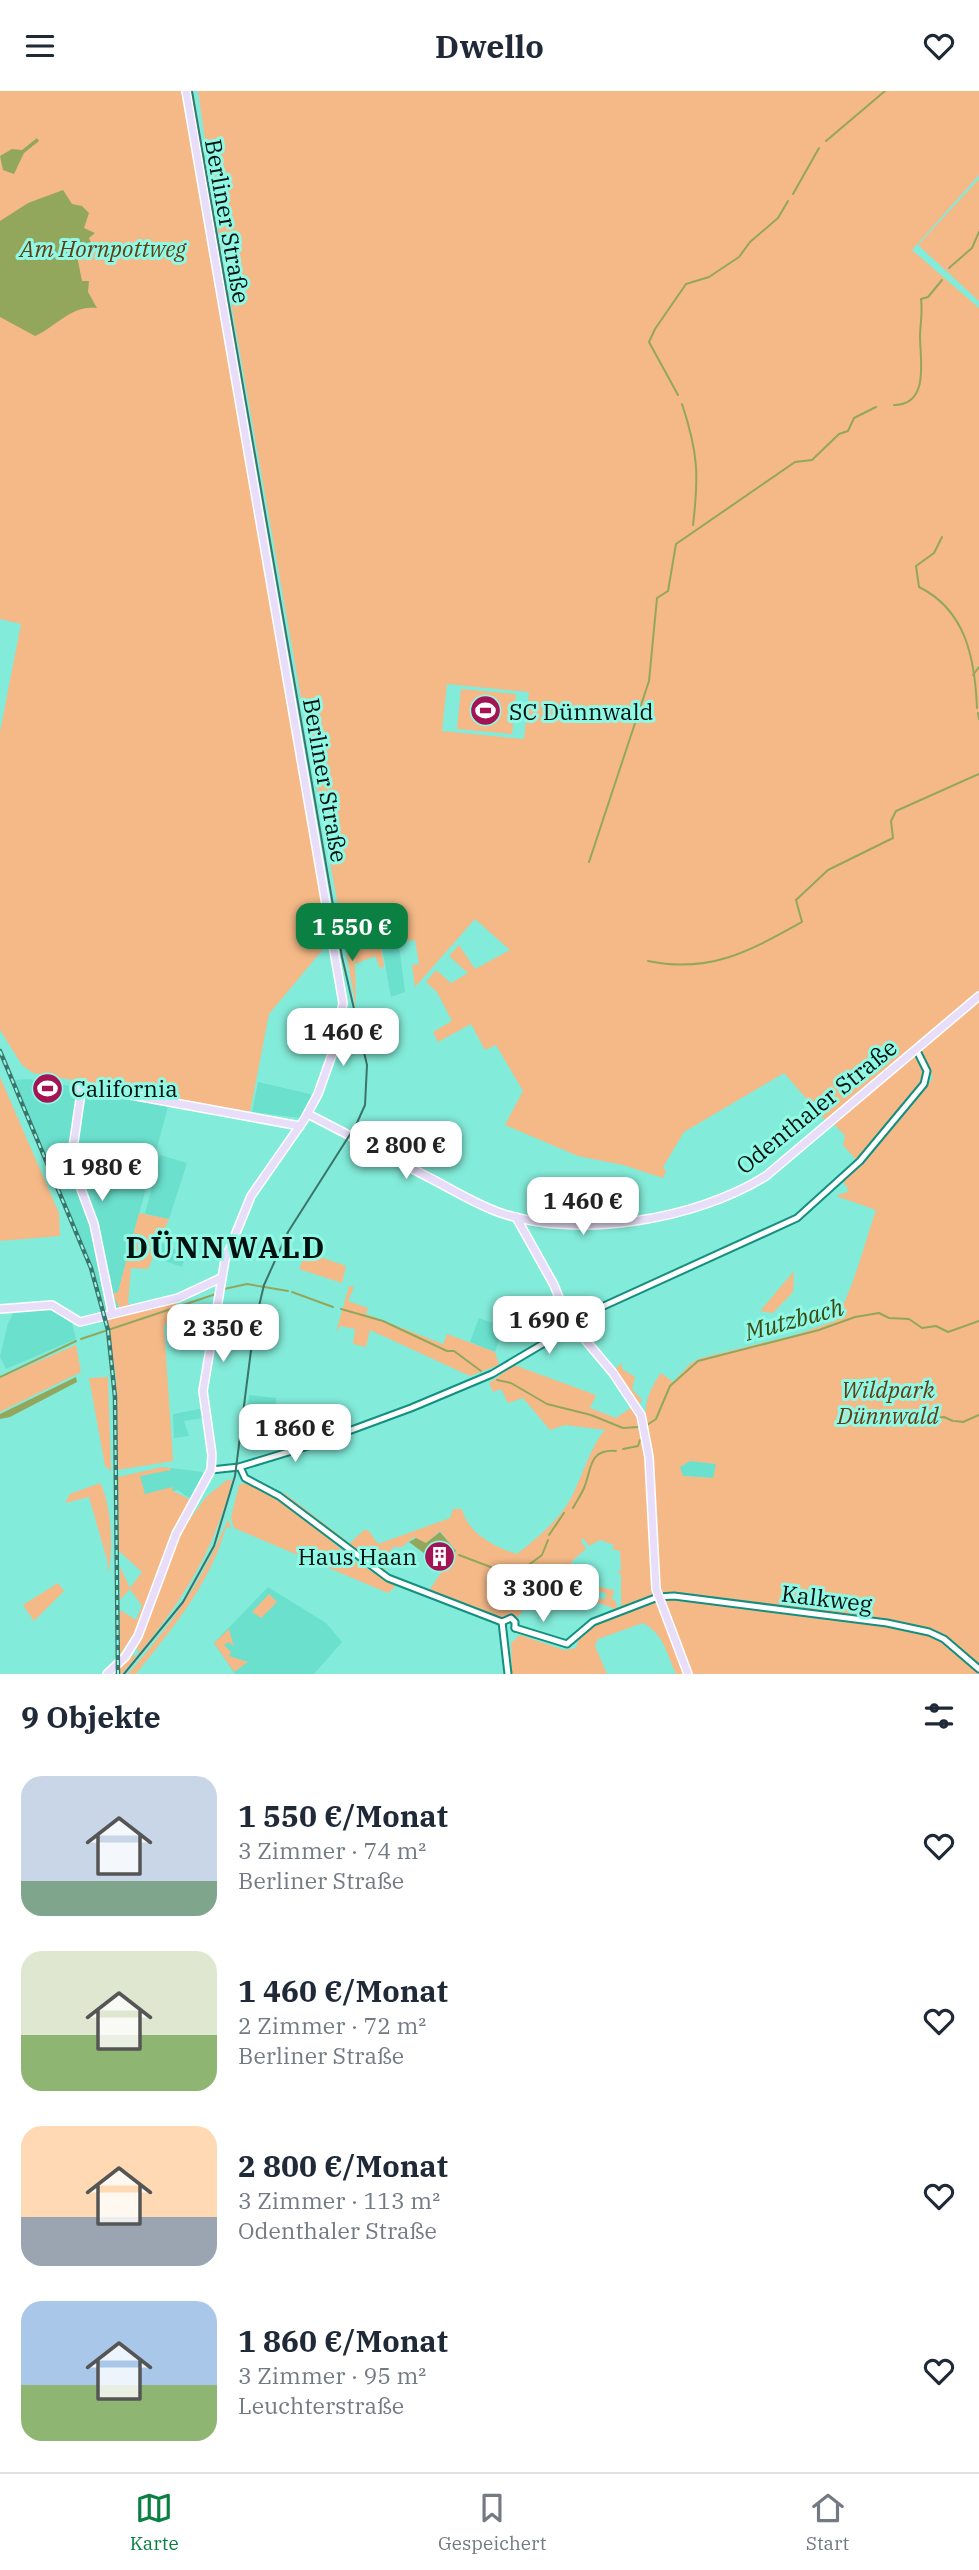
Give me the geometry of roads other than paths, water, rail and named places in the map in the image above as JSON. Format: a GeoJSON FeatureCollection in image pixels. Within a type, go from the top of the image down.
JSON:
{"type":"FeatureCollection","features":[{"type":"Feature","properties":{"kind":"main road","name":"Berliner Straße"},"geometry":{"type":"LineString","coordinates":[[107,1674],[125,1657],[138,1636],[176,1534],[199,1497],[211,1470],[212,1455],[203,1391],[216,1325],[221,1278],[251,1196],[308,1114],[323,1084],[335,1046],[343,997],[186,91]]}},
{"type":"Feature","properties":{"kind":"main road","name":"Odenthaler Straße"},"geometry":{"type":"LineString","coordinates":[[308,1114],[478,1203],[516,1217],[561,1223],[631,1220],[678,1212],[736,1193],[778,1167],[979,996]]}},
{"type":"Feature","properties":{"kind":"main road"},"geometry":{"type":"LineString","coordinates":[[112,1312],[94,1224],[71,1162],[82,1086],[300,1126]]}},
{"type":"Feature","properties":{"kind":"main road"},"geometry":{"type":"LineString","coordinates":[[516,1217],[554,1285],[568,1324],[577,1330],[624,1389],[644,1426],[649,1457],[658,1597],[688,1674]]}},
{"type":"Feature","properties":{"kind":"main road"},"geometry":{"type":"LineString","coordinates":[[0,1309],[52,1305],[80,1322],[106,1317],[112,1312],[125,1313],[178,1298],[221,1278]]}},
{"type":"Feature","properties":{"kind":"main road"},"geometry":{"type":"LineString","coordinates":[[568,1324],[579,1320]]}},
{"type":"Feature","properties":{"kind":"main road"},"geometry":{"type":"LineString","coordinates":[[577,1330],[579,1320]]}},
{"type":"Feature","properties":{"kind":"street"},"geometry":{"type":"LineString","coordinates":[[579,1320],[594,1310],[797,1218],[855,1166],[924,1084],[927,1071],[916,1049]]}},
{"type":"Feature","properties":{"kind":"street"},"geometry":{"type":"LineString","coordinates":[[211,1470],[240,1467],[308,1446],[432,1399],[492,1374],[568,1324]]}},
{"type":"Feature","properties":{"kind":"street"},"geometry":{"type":"LineString","coordinates":[[240,1467],[245,1478],[279,1496],[384,1576],[502,1622],[510,1629],[560,1644],[570,1643],[593,1622],[658,1597]]}},
{"type":"Feature","properties":{"kind":"street","name":"Kalkweg"},"geometry":{"type":"LineString","coordinates":[[658,1597],[878,1622],[929,1632],[944,1639],[979,1668]]}},
{"type":"Feature","properties":{"kind":"street"},"geometry":{"type":"LineString","coordinates":[[502,1622],[511,1618],[515,1622],[507,1640],[508,1674]]}},
{"type":"Feature","properties":{"kind":"waterway"},"geometry":{"type":"LineString","coordinates":[[826,141],[885,91]]}},
{"type":"Feature","properties":{"kind":"waterway"},"geometry":{"type":"LineString","coordinates":[[793,194],[819,148]]}},
{"type":"Feature","properties":{"kind":"waterway"},"geometry":{"type":"LineString","coordinates":[[678,395],[649,342],[655,329],[686,284],[709,277],[739,257],[750,242],[778,218],[788,201]]}},
{"type":"Feature","properties":{"kind":"waterway"},"geometry":{"type":"LineString","coordinates":[[949,268],[972,248],[979,232]]}},
{"type":"Feature","properties":{"kind":"waterway"},"geometry":{"type":"LineString","coordinates":[[894,405],[905,403],[918,389],[921,368],[921,299],[928,297],[942,280]]}},
{"type":"Feature","properties":{"kind":"waterway"},"geometry":{"type":"LineString","coordinates":[[682,404],[696,464],[693,525]]}},
{"type":"Feature","properties":{"kind":"waterway"},"geometry":{"type":"LineString","coordinates":[[589,862],[649,681],[657,598],[668,591],[676,544],[795,462],[812,460],[839,434],[848,431],[854,418],[876,407]]}},
{"type":"Feature","properties":{"kind":"waterway"},"geometry":{"type":"LineString","coordinates":[[942,537],[934,553],[916,566],[919,587],[948,609],[965,638],[974,672],[977,708]]}},
{"type":"Feature","properties":{"kind":"waterway"},"geometry":{"type":"LineString","coordinates":[[973,675],[979,667]]}},
{"type":"Feature","properties":{"kind":"waterway"},"geometry":{"type":"LineString","coordinates":[[978,713],[979,719]]}},
{"type":"Feature","properties":{"kind":"waterway"},"geometry":{"type":"LineString","coordinates":[[648,961],[670,964],[710,962],[747,951],[802,922],[796,900],[828,870],[893,838],[891,821],[896,811],[979,774]]}},
{"type":"Feature","properties":{"kind":"waterway","name":"Mutzbach"},"geometry":{"type":"LineString","coordinates":[[224,1289],[247,1284],[288,1291]]}},
{"type":"Feature","properties":{"kind":"waterway","name":"Mutzbach"},"geometry":{"type":"LineString","coordinates":[[292,1292],[333,1307]]}},
{"type":"Feature","properties":{"kind":"waterway","name":"Mutzbach"},"geometry":{"type":"LineString","coordinates":[[81,1339],[216,1294]]}},
{"type":"Feature","properties":{"kind":"waterway","name":"Mutzbach"},"geometry":{"type":"LineString","coordinates":[[341,1309],[383,1321],[447,1351],[454,1351],[481,1371]]}},
{"type":"Feature","properties":{"kind":"waterway","name":"Mutzbach"},"geometry":{"type":"LineString","coordinates":[[647,1425],[656,1419],[670,1386],[698,1361],[819,1330],[855,1317],[879,1313],[889,1318],[909,1319],[922,1328],[936,1326],[948,1332],[979,1321]]}},
{"type":"Feature","properties":{"kind":"waterway","name":"Mutzbach"},"geometry":{"type":"LineString","coordinates":[[0,1377],[76,1341]]}},
{"type":"Feature","properties":{"kind":"waterway","name":"Mutzbach"},"geometry":{"type":"LineString","coordinates":[[497,1380],[511,1383],[547,1404],[591,1415],[623,1428],[639,1427]]}},
{"type":"Feature","properties":{"kind":"waterway"},"geometry":{"type":"LineString","coordinates":[[913,1411],[925,1419],[944,1417],[953,1421]]}},
{"type":"Feature","properties":{"kind":"waterway"},"geometry":{"type":"LineString","coordinates":[[955,1421],[963,1422],[979,1415]]}},
{"type":"Feature","properties":{"kind":"waterway"},"geometry":{"type":"LineString","coordinates":[[623,1449],[638,1446],[640,1440]]}},
{"type":"Feature","properties":{"kind":"waterway"},"geometry":{"type":"LineString","coordinates":[[573,1508],[584,1488],[592,1462],[600,1453],[616,1451]]}},
{"type":"Feature","properties":{"kind":"waterway"},"geometry":{"type":"LineString","coordinates":[[549,1535],[564,1513]]}},
{"type":"Feature","properties":{"kind":"waterway"},"geometry":{"type":"LineString","coordinates":[[514,1576],[542,1555],[548,1540]]}},
{"type":"Feature","properties":{"kind":"waterway"},"geometry":{"type":"LineString","coordinates":[[459,1555],[509,1574]]}},
{"type":"Feature","properties":{"kind":"tram line"},"geometry":{"type":"LineString","coordinates":[[124,1674],[183,1602],[214,1546],[235,1476],[254,1327],[264,1285],[288,1232],[356,1125],[365,1105],[367,1065],[342,957],[192,91]]}},
{"type":"Feature","properties":{"kind":"railway"},"geometry":{"type":"LineString","coordinates":[[0,1051],[91,1268],[108,1330],[115,1397],[118,1674]]}},
{"type":"Feature","properties":{"kind":"place","name":"SC Dünnwald"},"geometry":{"type":"Point","coordinates":[486,711]}},
{"type":"Feature","properties":{"kind":"place","name":"California"},"geometry":{"type":"Point","coordinates":[48,1088]}},
{"type":"Feature","properties":{"kind":"place","name":"Haus Haan"},"geometry":{"type":"Point","coordinates":[440,1556]}},
{"type":"Feature","properties":{"kind":"district","name":"DÜNNWALD"},"geometry":{"type":"Point","coordinates":[226,1246]}},
{"type":"Feature","properties":{"kind":"park label","name":"Am Hornpottweg"},"geometry":{"type":"Point","coordinates":[103,248]}},
{"type":"Feature","properties":{"kind":"park label","name":"Wildpark Dünnwald"},"geometry":{"type":"Point","coordinates":[888,1402]}}]}
